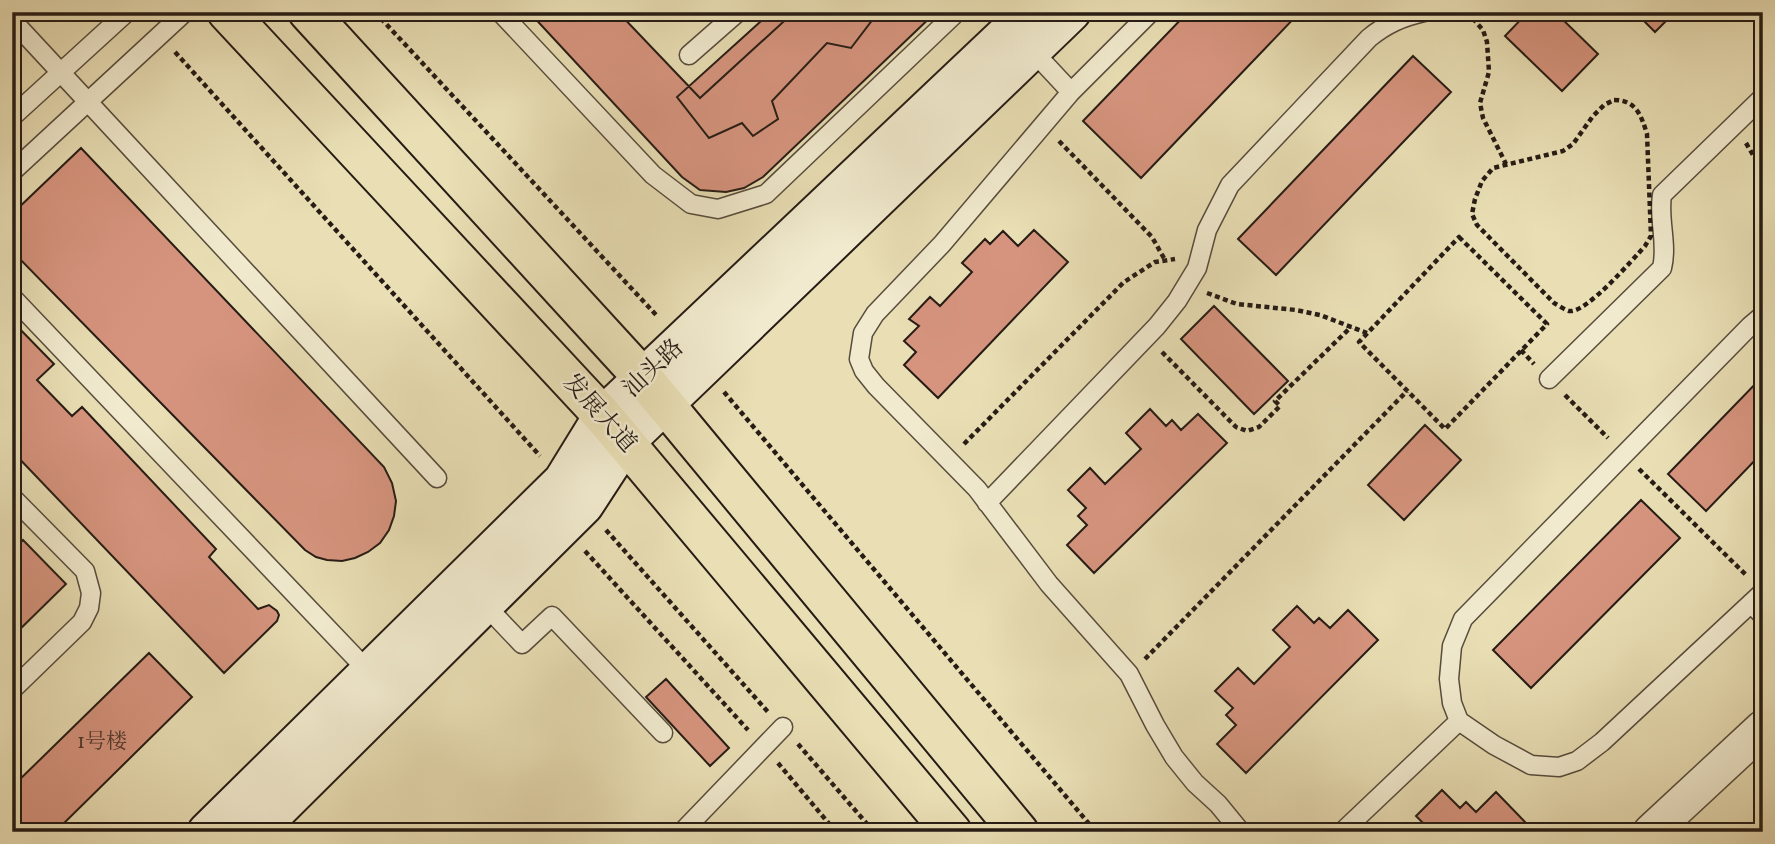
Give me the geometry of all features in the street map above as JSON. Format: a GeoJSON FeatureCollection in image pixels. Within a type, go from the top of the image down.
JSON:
{"type":"FeatureCollection","features":[{"type":"Feature","properties":{"kind":"main road","name":"发展大道"},"geometry":{"type":"LineString","coordinates":[[227,12],[614,429],[952,832]]}},
{"type":"Feature","properties":{"kind":"main road"},"geometry":{"type":"LineString","coordinates":[[308,12],[654,391],[1019,832]]}},
{"type":"Feature","properties":{"kind":"street","name":"汕头路"},"geometry":{"type":"LineString","coordinates":[[255,832],[484,604],[570,504],[614,429],[1024,30],[1071,12]]}},
{"type":"Feature","properties":{"kind":"street","name":"汕头路"},"geometry":{"type":"LineString","coordinates":[[207,832],[369,672],[570,504]]}},
{"type":"Feature","properties":{"kind":"street"},"geometry":{"type":"LineString","coordinates":[[1651,832],[1763,728]]}},
{"type":"Feature","properties":{"kind":"lane"},"geometry":{"type":"LineString","coordinates":[[12,117],[127,12]]}},
{"type":"Feature","properties":{"kind":"lane"},"geometry":{"type":"LineString","coordinates":[[12,172],[185,12]]}},
{"type":"Feature","properties":{"kind":"lane"},"geometry":{"type":"LineString","coordinates":[[500,12],[653,175],[691,204],[718,209],[766,194],[957,12]]}},
{"type":"Feature","properties":{"kind":"lane"},"geometry":{"type":"LineString","coordinates":[[689,55],[738,12]]}},
{"type":"Feature","properties":{"kind":"lane"},"geometry":{"type":"LineString","coordinates":[[1151,12],[1071,92],[942,244],[875,314],[863,333],[859,359],[876,387],[977,489],[1049,584],[1129,674],[1174,757],[1241,832]]}},
{"type":"Feature","properties":{"kind":"lane"},"geometry":{"type":"LineString","coordinates":[[987,503],[1147,336],[1177,301],[1197,268],[1207,230],[1230,185],[1369,38],[1382,27],[1424,12]]}},
{"type":"Feature","properties":{"kind":"lane"},"geometry":{"type":"LineString","coordinates":[[12,20],[437,478]]}},
{"type":"Feature","properties":{"kind":"lane"},"geometry":{"type":"LineString","coordinates":[[1024,30],[1071,92]]}},
{"type":"Feature","properties":{"kind":"lane"},"geometry":{"type":"LineString","coordinates":[[1549,379],[1662,268],[1662,195],[1763,97]]}},
{"type":"Feature","properties":{"kind":"lane"},"geometry":{"type":"LineString","coordinates":[[12,297],[369,672]]}},
{"type":"Feature","properties":{"kind":"lane"},"geometry":{"type":"LineString","coordinates":[[1759,604],[1602,742],[1577,761],[1559,768],[1531,765],[1494,745],[1459,721],[1452,703],[1449,679],[1452,646],[1463,619],[1763,315]]}},
{"type":"Feature","properties":{"kind":"lane"},"geometry":{"type":"LineString","coordinates":[[12,496],[85,571],[91,593],[89,608],[82,622],[12,690]]}},
{"type":"Feature","properties":{"kind":"lane"},"geometry":{"type":"LineString","coordinates":[[484,604],[522,644],[551,616],[663,733]]}},
{"type":"Feature","properties":{"kind":"lane"},"geometry":{"type":"LineString","coordinates":[[1342,832],[1459,721]]}},
{"type":"Feature","properties":{"kind":"lane"},"geometry":{"type":"LineString","coordinates":[[682,832],[782,727]]}},
{"type":"Feature","properties":{"kind":"path"},"geometry":{"type":"LineString","coordinates":[[375,12],[692,355],[1096,832]]}},
{"type":"Feature","properties":{"kind":"path"},"geometry":{"type":"LineString","coordinates":[[1467,12],[1483,30],[1487,42],[1489,72],[1480,103],[1483,118],[1506,164]]}},
{"type":"Feature","properties":{"kind":"path"},"geometry":{"type":"LineString","coordinates":[[160,36],[570,504],[782,727],[874,832]]}},
{"type":"Feature","properties":{"kind":"path"},"geometry":{"type":"LineString","coordinates":[[1614,100],[1623,100],[1632,105],[1642,118],[1647,134],[1651,236],[1627,265],[1590,302],[1578,310],[1569,311],[1554,303],[1477,225],[1472,214],[1482,181],[1493,168],[1506,164],[1563,151],[1573,144],[1604,105],[1614,100]]}},
{"type":"Feature","properties":{"kind":"path"},"geometry":{"type":"LineString","coordinates":[[1043,124],[1152,237],[1165,260]]}},
{"type":"Feature","properties":{"kind":"path"},"geometry":{"type":"LineString","coordinates":[[1735,124],[1763,172]]}},
{"type":"Feature","properties":{"kind":"path"},"geometry":{"type":"LineString","coordinates":[[1459,237],[1547,324],[1445,429],[1407,391],[1359,342],[1459,237]]}},
{"type":"Feature","properties":{"kind":"path"},"geometry":{"type":"LineString","coordinates":[[949,460],[1124,282],[1155,262],[1165,260],[1175,259],[1197,268]]}},
{"type":"Feature","properties":{"kind":"path"},"geometry":{"type":"LineString","coordinates":[[1187,285],[1237,304],[1320,315],[1368,334]]}},
{"type":"Feature","properties":{"kind":"path"},"geometry":{"type":"LineString","coordinates":[[1147,336],[1236,426],[1247,431],[1259,427],[1280,406],[1275,401],[1351,327]]}},
{"type":"Feature","properties":{"kind":"path"},"geometry":{"type":"LineString","coordinates":[[1129,674],[1407,391]]}},
{"type":"Feature","properties":{"kind":"path"},"geometry":{"type":"LineString","coordinates":[[570,504],[764,747],[836,832]]}},
{"type":"Feature","properties":{"kind":"building"},"geometry":{"type":"Polygon","coordinates":[[[529,12],[618,12],[700,98],[794,12],[936,12],[763,177],[744,188],[726,192],[700,190],[682,177],[529,12]]]}},
{"type":"Feature","properties":{"kind":"building"},"geometry":{"type":"Polygon","coordinates":[[[771,12],[866,12],[873,19],[851,48],[827,43],[772,101],[778,119],[753,136],[742,123],[709,138],[677,97],[771,12]]]}},
{"type":"Feature","properties":{"kind":"building"},"geometry":{"type":"Polygon","coordinates":[[[1188,12],[1300,12],[1141,178],[1083,121],[1188,12]]]}},
{"type":"Feature","properties":{"kind":"building"},"geometry":{"type":"Polygon","coordinates":[[[1528,12],[1555,12],[1598,54],[1562,91],[1505,36],[1528,12]]]}},
{"type":"Feature","properties":{"kind":"building"},"geometry":{"type":"Polygon","coordinates":[[[1635,12],[1675,12],[1655,32],[1635,12]]]}},
{"type":"Feature","properties":{"kind":"building"},"geometry":{"type":"Polygon","coordinates":[[[1413,56],[1451,92],[1276,275],[1238,239],[1413,56]]]}},
{"type":"Feature","properties":{"kind":"building"},"geometry":{"type":"Polygon","coordinates":[[[81,148],[384,467],[392,483],[396,501],[394,516],[380,543],[368,552],[342,561],[316,557],[305,550],[12,251],[12,214],[81,148]]]}},
{"type":"Feature","properties":{"kind":"building"},"geometry":{"type":"Polygon","coordinates":[[[1034,230],[1068,262],[938,398],[904,365],[916,352],[904,341],[919,326],[909,319],[930,297],[940,306],[972,272],[962,263],[985,239],[990,244],[1003,231],[1018,246],[1034,230]]]}},
{"type":"Feature","properties":{"kind":"building"},"geometry":{"type":"Polygon","coordinates":[[[1214,306],[1288,381],[1254,414],[1181,339],[1214,306]]]}},
{"type":"Feature","properties":{"kind":"building"},"geometry":{"type":"Polygon","coordinates":[[[12,321],[54,364],[37,380],[72,416],[82,407],[216,549],[209,557],[258,609],[269,605],[277,611],[277,621],[224,673],[12,451],[12,321]]]}},
{"type":"Feature","properties":{"kind":"building"},"geometry":{"type":"Polygon","coordinates":[[[1763,376],[1763,452],[1706,511],[1668,474],[1763,376]]]}},
{"type":"Feature","properties":{"kind":"building"},"geometry":{"type":"Polygon","coordinates":[[[1150,409],[1166,426],[1172,420],[1181,430],[1198,414],[1227,443],[1094,573],[1067,545],[1087,525],[1078,516],[1086,508],[1068,490],[1090,468],[1105,484],[1141,449],[1126,433],[1150,409]]]}},
{"type":"Feature","properties":{"kind":"building"},"geometry":{"type":"Polygon","coordinates":[[[1425,425],[1461,460],[1404,520],[1368,485],[1425,425]]]}},
{"type":"Feature","properties":{"kind":"building"},"geometry":{"type":"Polygon","coordinates":[[[1641,500],[1680,538],[1531,688],[1493,650],[1641,500]]]}},
{"type":"Feature","properties":{"kind":"building"},"geometry":{"type":"Polygon","coordinates":[[[23,540],[66,584],[12,637],[12,550],[23,540]]]}},
{"type":"Feature","properties":{"kind":"building"},"geometry":{"type":"Polygon","coordinates":[[[1297,606],[1314,623],[1319,618],[1330,628],[1348,610],[1378,640],[1246,773],[1217,744],[1236,725],[1226,715],[1233,708],[1215,691],[1238,668],[1254,684],[1290,647],[1273,630],[1297,606]]]}},
{"type":"Feature","properties":{"kind":"building"},"geometry":{"type":"Polygon","coordinates":[[[149,653],[192,697],[55,832],[12,832],[12,787],[149,653]]]}},
{"type":"Feature","properties":{"kind":"building"},"geometry":{"type":"Polygon","coordinates":[[[666,679],[729,748],[710,766],[646,697],[666,679]]]}},
{"type":"Feature","properties":{"kind":"building"},"geometry":{"type":"Polygon","coordinates":[[[1442,790],[1460,808],[1466,802],[1476,812],[1496,792],[1527,824],[1520,832],[1432,832],[1416,816],[1442,790]]]}}]}
